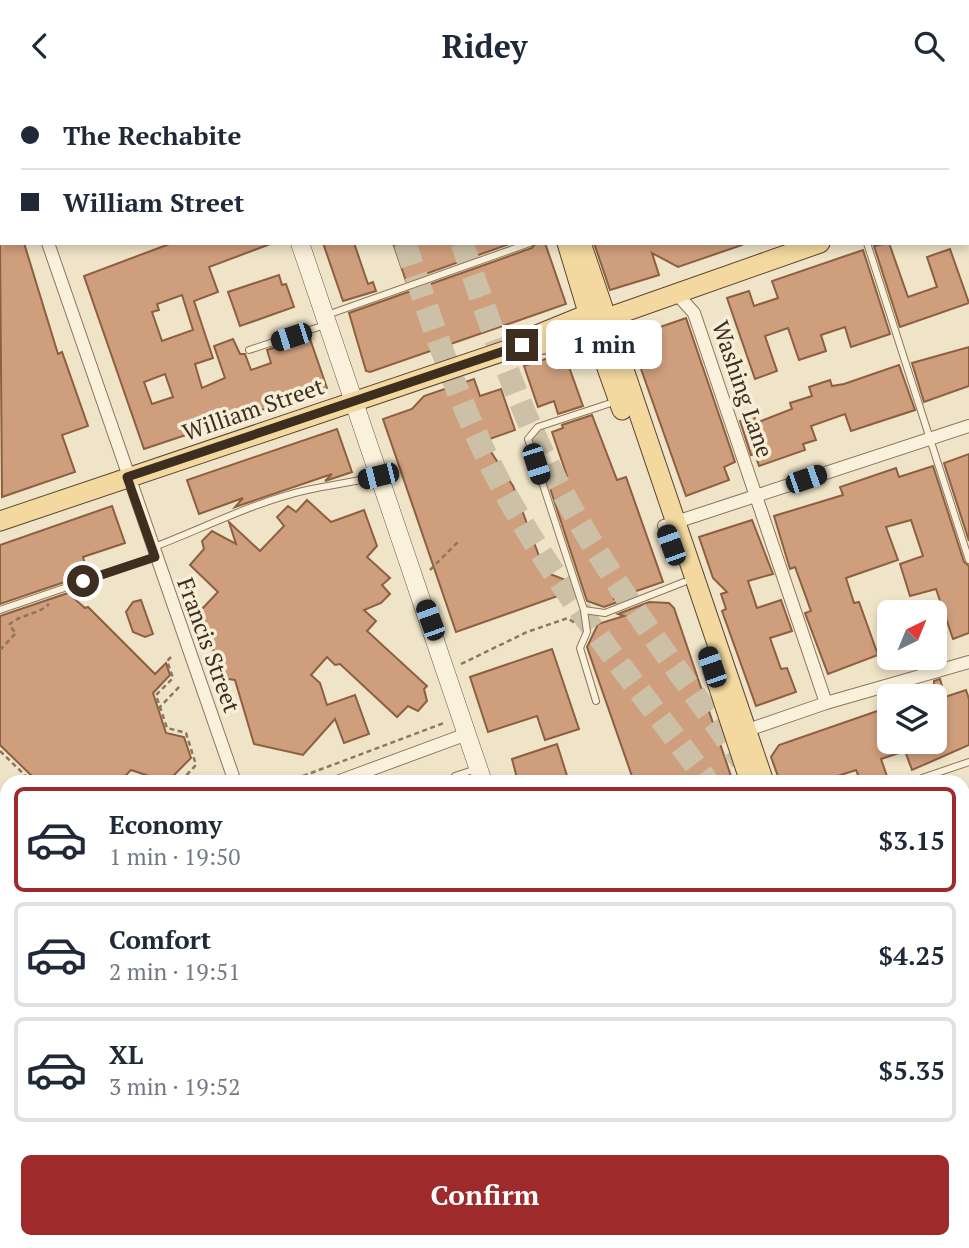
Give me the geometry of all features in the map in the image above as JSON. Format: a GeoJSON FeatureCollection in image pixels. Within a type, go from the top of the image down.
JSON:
{"type":"FeatureCollection","features":[{"type":"Feature","properties":{"kind":"main road"},"geometry":{"type":"LineString","coordinates":[[568,245],[741,733],[749,775]]}},
{"type":"Feature","properties":{"kind":"main road"},"geometry":{"type":"LineString","coordinates":[[581,245],[596,320],[619,400],[669,524],[684,582],[741,733],[761,775]]}},
{"type":"Feature","properties":{"kind":"main road","name":"William Street"},"geometry":{"type":"LineString","coordinates":[[0,521],[522,345],[547,346],[596,320],[814,245]]}},
{"type":"Feature","properties":{"kind":"street","name":"Francis Street"},"geometry":{"type":"LineString","coordinates":[[49,245],[233,775]]}},
{"type":"Feature","properties":{"kind":"street"},"geometry":{"type":"LineString","coordinates":[[300,245],[480,775]]}},
{"type":"Feature","properties":{"kind":"street","name":"Washing Lane"},"geometry":{"type":"LineString","coordinates":[[676,293],[694,313],[826,703]]}},
{"type":"Feature","properties":{"kind":"street"},"geometry":{"type":"LineString","coordinates":[[669,524],[969,426]]}},
{"type":"Feature","properties":{"kind":"street"},"geometry":{"type":"LineString","coordinates":[[741,733],[826,703],[969,662]]}},
{"type":"Feature","properties":{"kind":"street"},"geometry":{"type":"LineString","coordinates":[[356,775],[467,734]]}},
{"type":"Feature","properties":{"kind":"lane"},"geometry":{"type":"LineString","coordinates":[[249,350],[525,245]]}},
{"type":"Feature","properties":{"kind":"lane"},"geometry":{"type":"LineString","coordinates":[[868,245],[969,560]]}},
{"type":"Feature","properties":{"kind":"lane"},"geometry":{"type":"LineString","coordinates":[[596,701],[580,647],[587,632],[584,610],[528,439],[538,427],[619,400]]}},
{"type":"Feature","properties":{"kind":"lane"},"geometry":{"type":"LineString","coordinates":[[0,610],[153,552],[264,504],[308,490],[333,488],[378,476]]}},
{"type":"Feature","properties":{"kind":"lane"},"geometry":{"type":"LineString","coordinates":[[584,610],[605,613],[684,582]]}},
{"type":"Feature","properties":{"kind":"lane"},"geometry":{"type":"LineString","coordinates":[[931,775],[969,762]]}},
{"type":"Feature","properties":{"kind":"path"},"geometry":{"type":"LineString","coordinates":[[430,570],[458,542]]}},
{"type":"Feature","properties":{"kind":"path"},"geometry":{"type":"LineString","coordinates":[[0,650],[16,632],[9,625],[15,619],[44,609],[53,601]]}},
{"type":"Feature","properties":{"kind":"path"},"geometry":{"type":"LineString","coordinates":[[461,664],[527,632],[568,618],[587,632]]}},
{"type":"Feature","properties":{"kind":"path"},"geometry":{"type":"LineString","coordinates":[[172,657],[167,661],[173,678],[156,695],[167,728],[186,733],[196,765],[187,775]]}},
{"type":"Feature","properties":{"kind":"path"},"geometry":{"type":"LineString","coordinates":[[159,708],[181,685]]}},
{"type":"Feature","properties":{"kind":"path"},"geometry":{"type":"LineString","coordinates":[[306,775],[444,723]]}},
{"type":"Feature","properties":{"kind":"path"},"geometry":{"type":"LineString","coordinates":[[0,751],[25,775]]}},
{"type":"Feature","properties":{"kind":"building"},"geometry":{"type":"Polygon","coordinates":[[[0,245],[25,245],[58,354],[62,352],[88,426],[62,435],[75,472],[2,497],[0,245]]]}},
{"type":"Feature","properties":{"kind":"building"},"geometry":{"type":"Polygon","coordinates":[[[167,245],[268,245],[209,267],[218,292],[194,301],[213,358],[195,364],[202,388],[225,378],[214,346],[233,339],[240,354],[245,354],[251,370],[271,363],[267,350],[309,336],[327,388],[144,449],[84,276],[167,245]],[[182,295],[157,304],[159,310],[152,312],[162,341],[193,330],[182,295]],[[165,374],[144,382],[152,404],[173,397],[165,374]]]}},
{"type":"Feature","properties":{"kind":"building"},"geometry":{"type":"Polygon","coordinates":[[[324,245],[355,245],[368,284],[373,282],[376,291],[343,301],[324,245]]]}},
{"type":"Feature","properties":{"kind":"building"},"geometry":{"type":"Polygon","coordinates":[[[394,245],[506,245],[406,281],[394,245]]]}},
{"type":"Feature","properties":{"kind":"building"},"geometry":{"type":"Polygon","coordinates":[[[534,245],[546,245],[566,304],[370,372],[366,371],[349,313],[534,245]]]}},
{"type":"Feature","properties":{"kind":"building"},"geometry":{"type":"Polygon","coordinates":[[[595,245],[742,245],[678,267],[652,253],[659,275],[610,290],[595,245]]]}},
{"type":"Feature","properties":{"kind":"building"},"geometry":{"type":"Polygon","coordinates":[[[890,245],[908,297],[937,287],[927,257],[950,249],[969,303],[900,327],[874,246],[890,245]]]}},
{"type":"Feature","properties":{"kind":"building"},"geometry":{"type":"Polygon","coordinates":[[[863,250],[890,334],[851,347],[845,327],[821,335],[826,351],[799,360],[788,328],[765,336],[777,371],[755,379],[727,298],[749,291],[754,306],[778,298],[772,281],[863,250]]]}},
{"type":"Feature","properties":{"kind":"building"},"geometry":{"type":"Polygon","coordinates":[[[279,275],[282,285],[286,284],[294,307],[240,326],[228,292],[279,275]]]}},
{"type":"Feature","properties":{"kind":"building"},"geometry":{"type":"Polygon","coordinates":[[[686,318],[735,462],[724,467],[729,480],[686,496],[635,352],[637,335],[686,318]]]}},
{"type":"Feature","properties":{"kind":"building"},"geometry":{"type":"Polygon","coordinates":[[[969,347],[969,386],[924,402],[912,363],[969,347]]]}},
{"type":"Feature","properties":{"kind":"building"},"geometry":{"type":"Polygon","coordinates":[[[564,353],[583,406],[558,414],[554,401],[538,407],[524,366],[564,353]]]}},
{"type":"Feature","properties":{"kind":"building"},"geometry":{"type":"Polygon","coordinates":[[[899,365],[915,410],[851,431],[845,414],[811,426],[816,440],[803,444],[805,450],[759,466],[755,454],[751,455],[740,421],[754,416],[756,423],[792,409],[790,403],[812,396],[809,387],[830,380],[832,386],[844,384],[899,365]]]}},
{"type":"Feature","properties":{"kind":"building"},"geometry":{"type":"Polygon","coordinates":[[[474,379],[480,396],[501,389],[515,430],[484,441],[513,486],[545,572],[568,581],[572,591],[456,632],[383,419],[412,409],[424,396],[474,379]]]}},
{"type":"Feature","properties":{"kind":"building"},"geometry":{"type":"Polygon","coordinates":[[[592,415],[617,480],[626,477],[663,582],[613,599],[623,600],[604,607],[587,601],[548,482],[567,476],[552,432],[563,428],[562,425],[592,415]]]}},
{"type":"Feature","properties":{"kind":"building"},"geometry":{"type":"Polygon","coordinates":[[[337,429],[352,472],[325,481],[332,474],[235,507],[243,498],[199,514],[187,480],[337,429]]]}},
{"type":"Feature","properties":{"kind":"building"},"geometry":{"type":"Polygon","coordinates":[[[969,454],[969,541],[944,463],[969,454]]]}},
{"type":"Feature","properties":{"kind":"building"},"geometry":{"type":"Polygon","coordinates":[[[933,466],[964,562],[969,566],[969,633],[953,639],[947,621],[947,600],[940,600],[936,589],[910,596],[900,564],[923,556],[911,520],[886,527],[898,560],[846,578],[854,603],[859,602],[877,655],[828,674],[805,613],[811,611],[795,567],[790,569],[774,516],[843,495],[840,487],[896,468],[899,477],[933,466]]]}},
{"type":"Feature","properties":{"kind":"building"},"geometry":{"type":"Polygon","coordinates":[[[307,500],[331,522],[364,510],[377,546],[367,557],[390,578],[382,585],[390,594],[381,603],[364,610],[376,621],[367,631],[427,686],[424,689],[427,701],[418,711],[408,706],[397,717],[340,664],[335,665],[327,657],[311,675],[320,683],[327,705],[355,695],[369,734],[344,743],[335,719],[303,755],[254,744],[235,680],[222,678],[202,613],[202,609],[218,592],[190,565],[204,549],[202,541],[212,531],[236,544],[229,522],[260,551],[284,526],[277,517],[288,506],[296,512],[307,500]]]}},
{"type":"Feature","properties":{"kind":"building"},"geometry":{"type":"Polygon","coordinates":[[[112,506],[125,543],[83,557],[88,574],[0,604],[0,545],[112,506]]]}},
{"type":"Feature","properties":{"kind":"building"},"geometry":{"type":"Polygon","coordinates":[[[752,520],[773,574],[748,581],[757,608],[781,600],[792,631],[770,638],[781,669],[787,668],[796,692],[756,706],[722,611],[726,609],[721,594],[727,592],[713,578],[699,537],[752,520]]]}},
{"type":"Feature","properties":{"kind":"building"},"geometry":{"type":"Polygon","coordinates":[[[68,593],[85,608],[88,607],[155,674],[166,663],[170,675],[153,693],[166,733],[184,737],[191,758],[174,775],[146,775],[131,770],[126,775],[31,775],[0,745],[0,616],[68,593]]]}},
{"type":"Feature","properties":{"kind":"building"},"geometry":{"type":"Polygon","coordinates":[[[141,600],[153,634],[145,637],[133,632],[126,612],[133,602],[141,600]]]}},
{"type":"Feature","properties":{"kind":"building"},"geometry":{"type":"Polygon","coordinates":[[[649,602],[669,603],[674,608],[731,775],[632,775],[587,647],[598,624],[624,616],[618,614],[649,602]]]}},
{"type":"Feature","properties":{"kind":"building"},"geometry":{"type":"Polygon","coordinates":[[[552,649],[579,729],[545,740],[537,716],[488,732],[470,677],[552,649]]]}},
{"type":"Feature","properties":{"kind":"building"},"geometry":{"type":"Polygon","coordinates":[[[966,690],[969,699],[969,745],[912,770],[906,754],[947,754],[947,696],[966,690]]]}},
{"type":"Feature","properties":{"kind":"building"},"geometry":{"type":"Polygon","coordinates":[[[877,711],[877,754],[896,754],[881,759],[887,775],[858,775],[856,770],[841,775],[777,775],[771,757],[779,745],[877,711]]]}},
{"type":"Feature","properties":{"kind":"building"},"geometry":{"type":"Polygon","coordinates":[[[557,744],[567,775],[516,775],[512,759],[557,744]]]}},
{"type":"Feature","properties":{"kind":"tunnel"},"geometry":{"type":"LineString","coordinates":[[406,245],[459,394],[499,481],[521,521],[598,635],[703,775]]}},
{"type":"Feature","properties":{"kind":"tunnel"},"geometry":{"type":"LineString","coordinates":[[463,245],[515,390],[540,448],[574,513],[619,586],[742,761]]}},
{"type":"Feature","properties":{"kind":"route"},"geometry":{"type":"LineString","coordinates":[[83,581],[155,557],[127,477],[522,345]]}}]}
